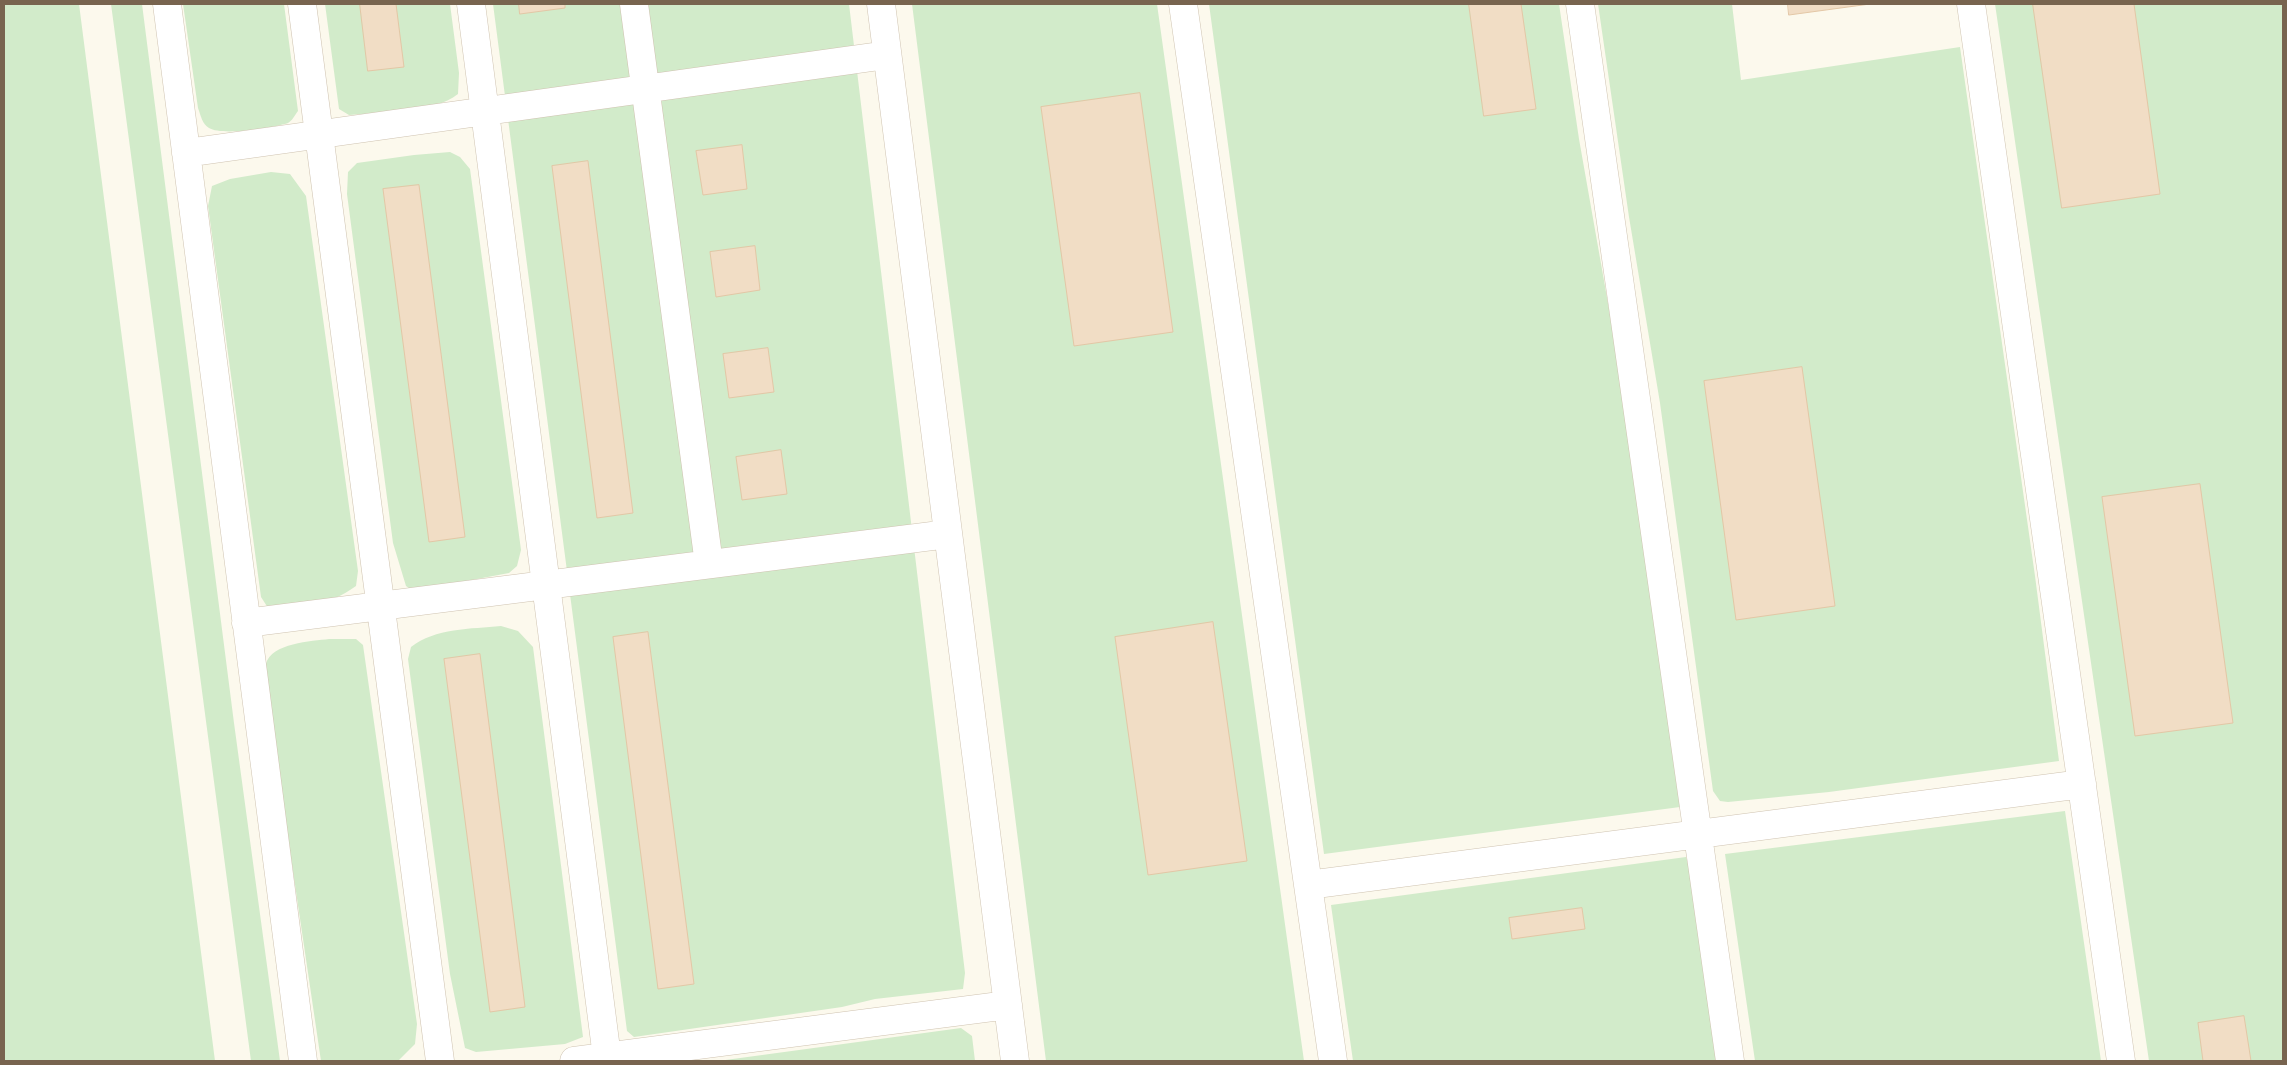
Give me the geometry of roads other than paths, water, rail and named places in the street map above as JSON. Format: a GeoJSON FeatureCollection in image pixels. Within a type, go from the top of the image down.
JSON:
{"type":"FeatureCollection","features":[{"type":"Feature","properties":{"kind":"lane"},"geometry":{"type":"LineString","coordinates":[[167,4],[303,1061]]}},
{"type":"Feature","properties":{"kind":"lane"},"geometry":{"type":"LineString","coordinates":[[302,4],[440,1061]]}},
{"type":"Feature","properties":{"kind":"lane"},"geometry":{"type":"LineString","coordinates":[[471,4],[607,1057]]}},
{"type":"Feature","properties":{"kind":"lane"},"geometry":{"type":"LineString","coordinates":[[634,4],[709,564]]}},
{"type":"Feature","properties":{"kind":"lane"},"geometry":{"type":"LineString","coordinates":[[881,4],[1015,1061]]}},
{"type":"Feature","properties":{"kind":"lane"},"geometry":{"type":"LineString","coordinates":[[1183,4],[1333,1061]]}},
{"type":"Feature","properties":{"kind":"lane"},"geometry":{"type":"LineString","coordinates":[[1580,4],[1730,1061]]}},
{"type":"Feature","properties":{"kind":"lane"},"geometry":{"type":"LineString","coordinates":[[1971,4],[2121,1061]]}},
{"type":"Feature","properties":{"kind":"lane"},"geometry":{"type":"LineString","coordinates":[[186,152],[887,55]]}},
{"type":"Feature","properties":{"kind":"lane"},"geometry":{"type":"LineString","coordinates":[[246,624],[948,534]]}},
{"type":"Feature","properties":{"kind":"lane"},"geometry":{"type":"LineString","coordinates":[[1308,885],[2082,784]]}},
{"type":"Feature","properties":{"kind":"lane"},"geometry":{"type":"LineString","coordinates":[[574,1061],[1008,1005]]}}]}
